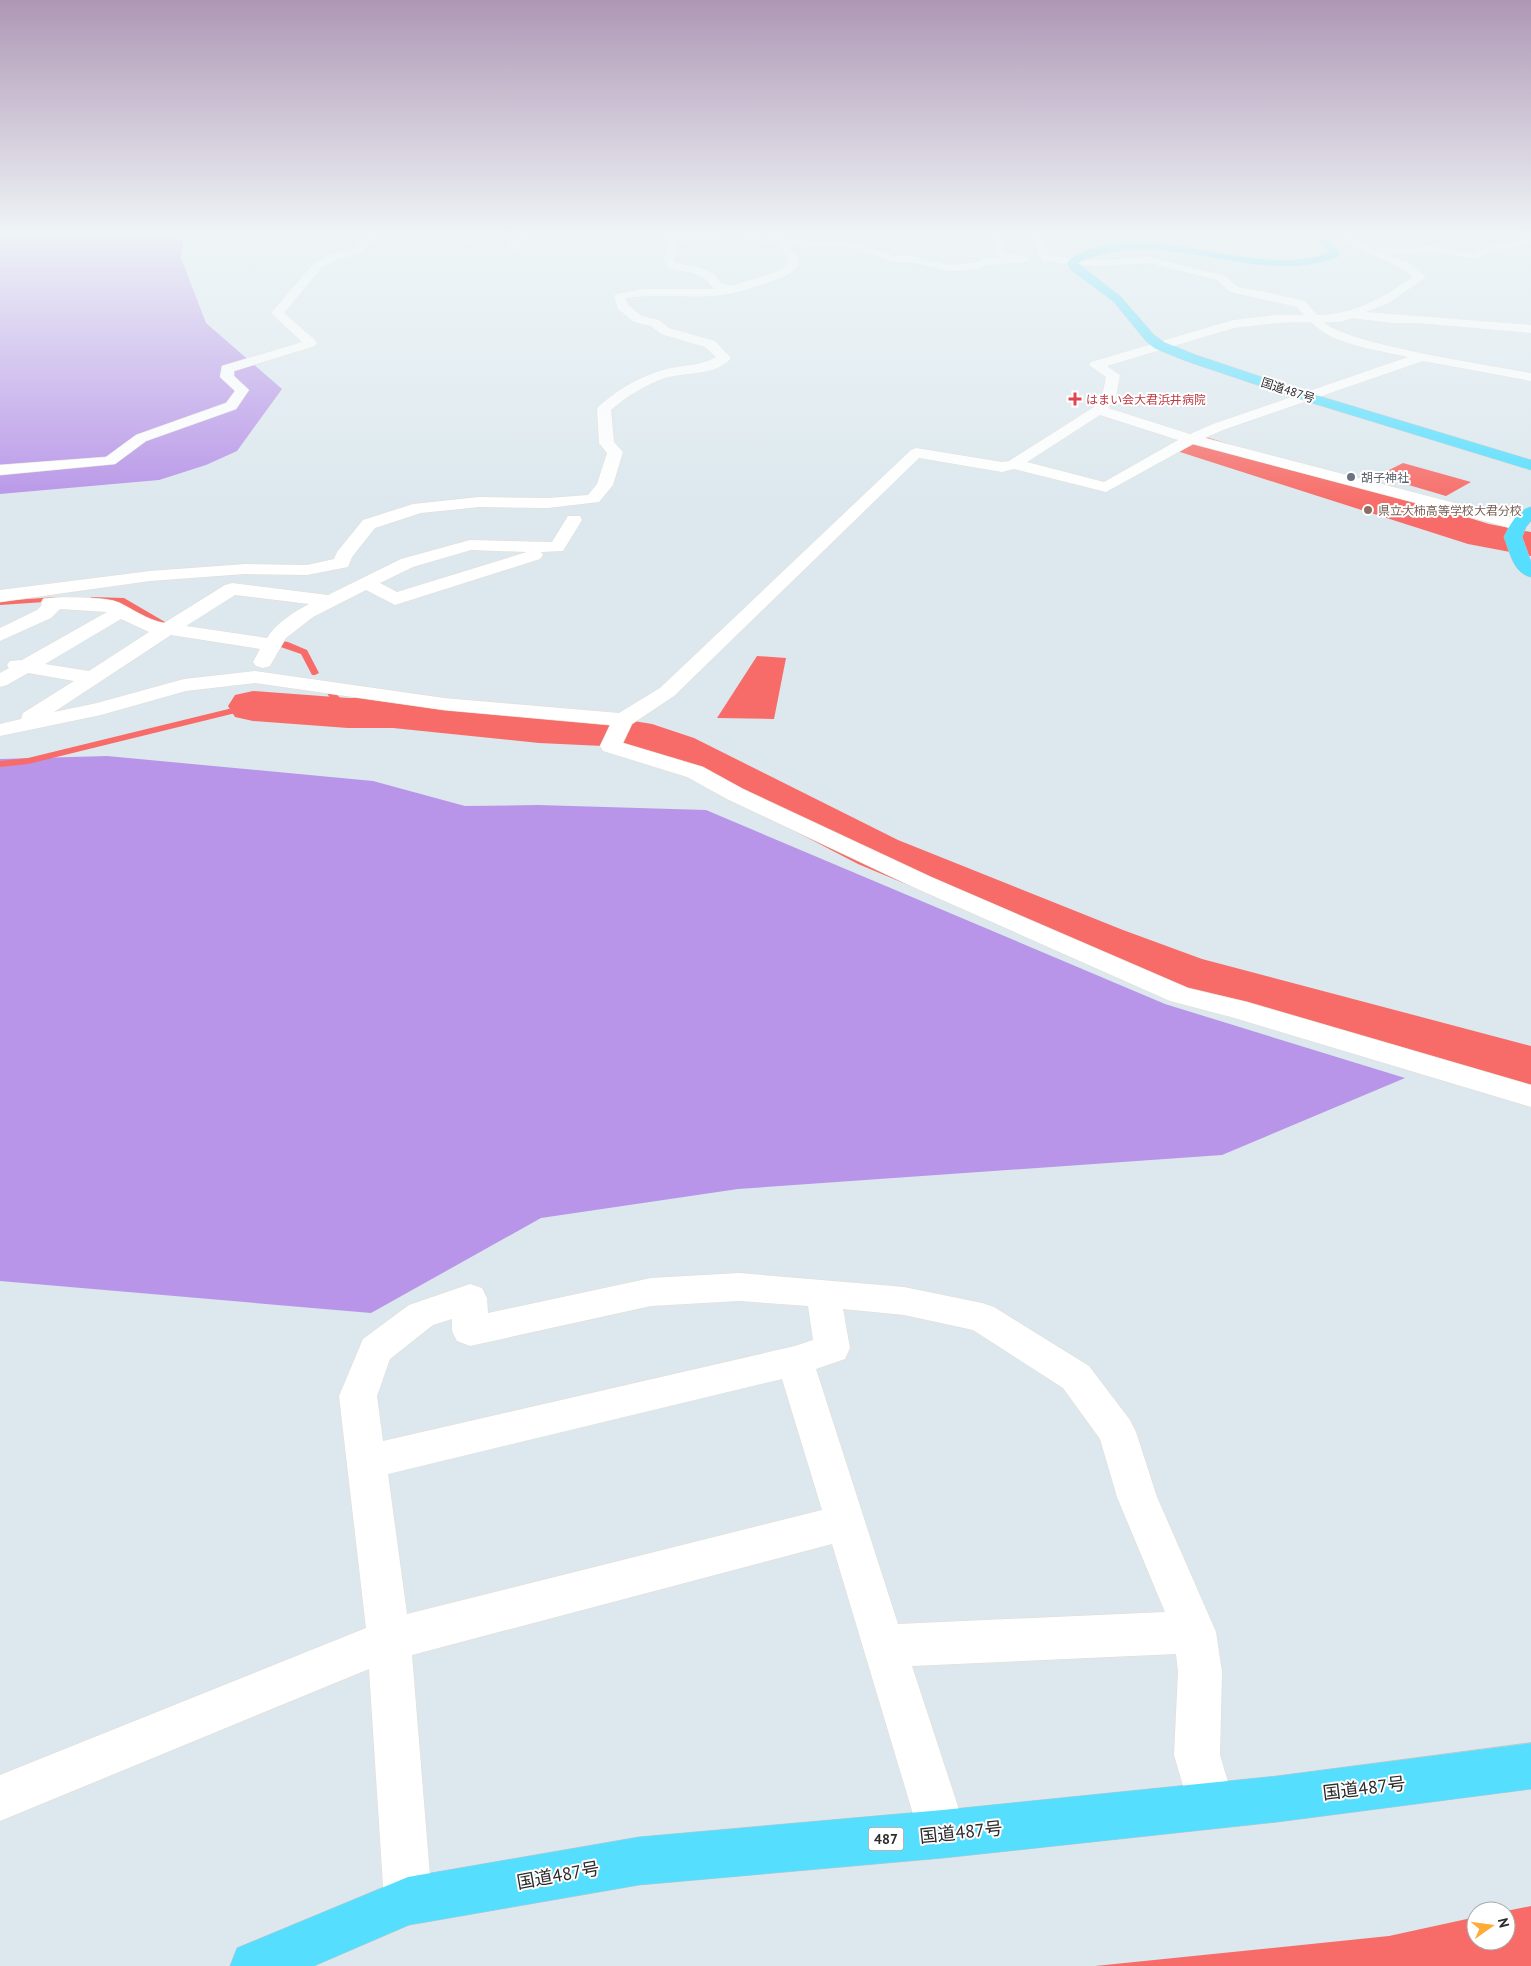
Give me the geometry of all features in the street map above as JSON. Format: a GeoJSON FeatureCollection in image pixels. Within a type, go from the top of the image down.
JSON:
{"type":"FeatureCollection","features":[{"type":"Feature","properties":{"kind":"highway","name":"国道487号"},"geometry":{"type":"LineString","coordinates":[[1138,324],[1159,345],[1190,358],[1304,396],[1531,464]]}},
{"type":"Feature","properties":{"kind":"highway"},"geometry":{"type":"LineString","coordinates":[[1531,512],[1518,526],[1513,537],[1523,564],[1531,572]]}},
{"type":"Feature","properties":{"kind":"highway","name":"国道487号"},"geometry":{"type":"LineString","coordinates":[[255,1966],[408,1901],[639,1861],[943,1834],[1212,1806],[1531,1766]]}},
{"type":"Feature","properties":{"kind":"street"},"geometry":{"type":"LineString","coordinates":[[0,470],[110,461],[140,438],[232,406],[242,390],[227,377],[226,369],[311,343],[289,324]]}},
{"type":"Feature","properties":{"kind":"street"},"geometry":{"type":"LineString","coordinates":[[0,596],[150,576],[245,569],[306,570],[342,563],[343,556],[369,524],[419,508],[479,502],[548,503],[593,499],[605,485],[615,452],[607,443],[604,409],[622,392],[661,375],[714,365],[724,358],[710,344],[665,331],[656,324]]}},
{"type":"Feature","properties":{"kind":"street"},"geometry":{"type":"LineString","coordinates":[[1235,324],[1096,365],[1113,375],[1109,397],[1099,410],[1014,464],[1002,467],[916,453],[667,692],[622,720],[611,746],[695,772],[735,794],[922,882],[1180,996],[1237,1009],[1531,1096]]}},
{"type":"Feature","properties":{"kind":"street"},"geometry":{"type":"LineString","coordinates":[[1319,324],[1323,328],[1342,337],[1422,357],[1531,377]]}},
{"type":"Feature","properties":{"kind":"street"},"geometry":{"type":"LineString","coordinates":[[1464,324],[1531,329]]}},
{"type":"Feature","properties":{"kind":"street"},"geometry":{"type":"LineString","coordinates":[[1014,464],[1106,487],[1191,439],[1304,396],[1422,357]]}},
{"type":"Feature","properties":{"kind":"street"},"geometry":{"type":"LineString","coordinates":[[1508,373],[1502,378],[1531,383]]}},
{"type":"Feature","properties":{"kind":"street"},"geometry":{"type":"LineString","coordinates":[[1099,410],[1191,439],[1518,526]]}},
{"type":"Feature","properties":{"kind":"street"},"geometry":{"type":"LineString","coordinates":[[366,583],[395,599],[557,547],[574,520]]}},
{"type":"Feature","properties":{"kind":"street"},"geometry":{"type":"LineString","coordinates":[[255,676],[276,639],[306,613],[407,563],[470,528],[557,547]]}},
{"type":"Feature","properties":{"kind":"street"},"geometry":{"type":"LineString","coordinates":[[10,728],[232,590],[331,601]]}},
{"type":"Feature","properties":{"kind":"street"},"geometry":{"type":"LineString","coordinates":[[0,609],[57,602],[109,605],[149,626],[174,625],[276,639]]}},
{"type":"Feature","properties":{"kind":"street"},"geometry":{"type":"LineString","coordinates":[[0,635],[44,614],[57,602]]}},
{"type":"Feature","properties":{"kind":"street"},"geometry":{"type":"LineString","coordinates":[[0,681],[120,612]]}},
{"type":"Feature","properties":{"kind":"street"},"geometry":{"type":"LineString","coordinates":[[0,662],[92,678]]}},
{"type":"Feature","properties":{"kind":"street"},"geometry":{"type":"LineString","coordinates":[[10,728],[101,709],[184,685],[255,676],[444,704],[622,720]]}},
{"type":"Feature","properties":{"kind":"street"},"geometry":{"type":"LineString","coordinates":[[408,1901],[389,1640],[358,1396],[376,1350],[421,1316],[470,1298],[470,1331],[651,1292],[739,1288],[823,1293],[904,1301],[982,1317],[1076,1377],[1117,1432],[1137,1497],[1195,1632],[1200,1672],[1197,1755],[1212,1806]]}},
{"type":"Feature","properties":{"kind":"street"},"geometry":{"type":"LineString","coordinates":[[367,1462],[795,1361],[832,1348],[823,1293]]}},
{"type":"Feature","properties":{"kind":"street"},"geometry":{"type":"LineString","coordinates":[[795,1361],[943,1834]]}},
{"type":"Feature","properties":{"kind":"street"},"geometry":{"type":"LineString","coordinates":[[0,1798],[389,1640],[846,1522]]}},
{"type":"Feature","properties":{"kind":"street"},"geometry":{"type":"LineString","coordinates":[[884,1646],[1195,1632]]}},
{"type":"Feature","properties":{"kind":"shaded area"},"geometry":{"type":"Polygon","coordinates":[[[0,324],[207,324],[282,389],[237,451],[206,465],[159,480],[0,494],[0,324]]]}},
{"type":"Feature","properties":{"kind":"shaded area"},"geometry":{"type":"Polygon","coordinates":[[[1403,463],[1471,482],[1446,496],[1385,478],[1389,476],[1381,474],[1403,463]]]}},
{"type":"Feature","properties":{"kind":"shaded area"},"geometry":{"type":"Polygon","coordinates":[[[757,656],[786,658],[774,719],[717,718],[757,656]]]}},
{"type":"Feature","properties":{"kind":"shaded area"},"geometry":{"type":"Polygon","coordinates":[[[107,756],[373,781],[465,806],[538,805],[706,810],[1165,1004],[1405,1078],[1222,1155],[738,1189],[541,1218],[371,1313],[0,1281],[0,759],[107,756]]]}},
{"type":"Feature","properties":{"kind":"shaded area"},"geometry":{"type":"Polygon","coordinates":[[[1471,1037],[1531,1056],[1531,1078],[1478,1064],[1471,1037]]]}},
{"type":"Feature","properties":{"kind":"shaded area"},"geometry":{"type":"Polygon","coordinates":[[[1531,1906],[1531,1966],[1095,1966],[1389,1936],[1466,1919],[1466,1951],[1516,1951],[1516,1909],[1531,1906]]]}},
{"type":"Feature","properties":{"kind":"waterway"},"geometry":{"type":"LineString","coordinates":[[1193,444],[1482,535],[1531,544]]}},
{"type":"Feature","properties":{"kind":"waterway"},"geometry":{"type":"LineString","coordinates":[[0,603],[56,599]]}},
{"type":"Feature","properties":{"kind":"waterway"},"geometry":{"type":"LineString","coordinates":[[94,599],[121,600],[163,624],[174,626]]}},
{"type":"Feature","properties":{"kind":"waterway"},"geometry":{"type":"LineString","coordinates":[[269,640],[304,652],[315,673]]}},
{"type":"Feature","properties":{"kind":"waterway"},"geometry":{"type":"LineString","coordinates":[[331,693],[348,713]]}},
{"type":"Feature","properties":{"kind":"waterway"},"geometry":{"type":"LineString","coordinates":[[0,764],[28,761],[253,706]]}},
{"type":"Feature","properties":{"kind":"waterway"},"geometry":{"type":"LineString","coordinates":[[253,706],[348,713],[393,713],[539,728],[603,731],[634,735],[676,749],[878,852],[1179,974],[1531,1070]]}},
{"type":"Feature","properties":{"kind":"place","name":"はまい会大君浜井病院"},"geometry":{"type":"Point","coordinates":[1075,399]}},
{"type":"Feature","properties":{"kind":"place","name":"胡子神社"},"geometry":{"type":"Point","coordinates":[1351,477]}},
{"type":"Feature","properties":{"kind":"place","name":"県立大柿高等学校大君分校"},"geometry":{"type":"Point","coordinates":[1368,510]}}]}
